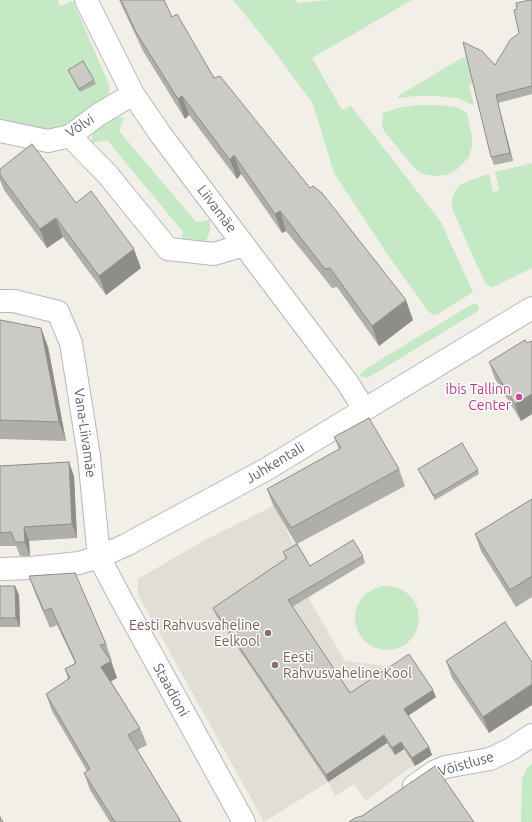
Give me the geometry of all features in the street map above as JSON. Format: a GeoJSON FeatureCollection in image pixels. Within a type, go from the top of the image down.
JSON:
{"type":"FeatureCollection","features":[{"type":"Feature","properties":{"kind":"street","name":"Liivamäe"},"geometry":{"type":"LineString","coordinates":[[86,0],[132,94],[177,168],[244,245],[348,382],[364,409]]}},
{"type":"Feature","properties":{"kind":"street","name":"Võlvi"},"geometry":{"type":"LineString","coordinates":[[0,131],[48,141],[70,136],[98,115],[132,94]]}},
{"type":"Feature","properties":{"kind":"street"},"geometry":{"type":"LineString","coordinates":[[70,136],[108,176],[168,250],[214,254],[244,245]]}},
{"type":"Feature","properties":{"kind":"street","name":"Vana-Liivamäe"},"geometry":{"type":"LineString","coordinates":[[0,301],[14,301],[58,312],[71,343],[89,456],[99,557]]}},
{"type":"Feature","properties":{"kind":"street","name":"Juhkentali"},"geometry":{"type":"LineString","coordinates":[[0,569],[31,568],[79,563],[99,557],[126,545],[265,470],[532,308]]}},
{"type":"Feature","properties":{"kind":"street","name":"Staadioni"},"geometry":{"type":"LineString","coordinates":[[99,557],[244,822]]}},
{"type":"Feature","properties":{"kind":"street","name":"Võistluse"},"geometry":{"type":"LineString","coordinates":[[398,797],[434,772],[444,767],[490,759],[511,749],[532,735]]}},
{"type":"Feature","properties":{"kind":"shaded area","name":"Eesti Rahvusvaheline Kool"},"geometry":{"type":"Polygon","coordinates":[[[275,505],[297,553],[286,559],[345,661],[401,668],[412,661],[436,697],[418,709],[400,708],[432,755],[415,766],[409,768],[366,801],[354,784],[335,796],[328,782],[264,822],[138,595],[138,579],[203,541],[275,505]]]}},
{"type":"Feature","properties":{"kind":"green space"},"geometry":{"type":"Polygon","coordinates":[[[0,0],[58,0],[60,6],[73,1],[110,87],[108,95],[68,127],[51,131],[0,121],[0,0]]]}},
{"type":"Feature","properties":{"kind":"green space"},"geometry":{"type":"Polygon","coordinates":[[[233,0],[296,0],[298,3],[329,0],[412,0],[312,58],[342,110],[351,106],[441,222],[473,292],[438,314],[434,315],[429,312],[390,258],[334,173],[313,104],[272,48],[233,0]]]}},
{"type":"Feature","properties":{"kind":"green space"},"geometry":{"type":"Polygon","coordinates":[[[467,56],[473,84],[469,85],[474,105],[457,98],[415,96],[399,98],[398,96],[467,56]]]}},
{"type":"Feature","properties":{"kind":"green space"},"geometry":{"type":"Polygon","coordinates":[[[416,105],[457,107],[467,113],[472,136],[472,146],[469,157],[455,171],[446,175],[435,176],[423,174],[415,169],[384,131],[382,124],[383,113],[398,108],[416,105]]]}},
{"type":"Feature","properties":{"kind":"green space"},"geometry":{"type":"Polygon","coordinates":[[[115,117],[124,118],[119,131],[196,222],[210,220],[210,231],[206,241],[201,244],[180,245],[183,232],[107,140],[92,143],[92,137],[95,129],[115,117]]]}},
{"type":"Feature","properties":{"kind":"green space"},"geometry":{"type":"Polygon","coordinates":[[[532,163],[532,268],[493,287],[490,287],[485,282],[452,208],[452,200],[455,191],[460,185],[468,181],[489,174],[493,192],[499,190],[495,172],[532,163]]]}},
{"type":"Feature","properties":{"kind":"green space"},"geometry":{"type":"Polygon","coordinates":[[[474,303],[478,305],[478,311],[371,376],[366,378],[359,376],[367,368],[474,303]]]}},
{"type":"Feature","properties":{"kind":"green space"},"geometry":{"type":"Polygon","coordinates":[[[387,586],[399,588],[410,595],[417,606],[419,618],[417,630],[410,641],[399,648],[387,650],[375,648],[364,641],[357,630],[355,618],[357,606],[364,595],[375,588],[387,586]]]}},
{"type":"Feature","properties":{"kind":"green space"},"geometry":{"type":"Polygon","coordinates":[[[532,763],[532,822],[521,822],[522,779],[527,768],[532,763]]]}},
{"type":"Feature","properties":{"kind":"building"},"geometry":{"type":"Polygon","coordinates":[[[121,0],[164,0],[172,17],[177,14],[214,78],[220,76],[310,188],[313,186],[322,193],[406,300],[372,326],[330,268],[325,269],[280,211],[275,214],[234,155],[230,160],[182,96],[178,99],[136,32],[121,0]]]}},
{"type":"Feature","properties":{"kind":"building"},"geometry":{"type":"Polygon","coordinates":[[[532,0],[532,86],[496,95],[510,153],[491,157],[463,42],[482,51],[495,65],[510,40],[519,33],[514,10],[517,9],[516,3],[532,0]]]}},
{"type":"Feature","properties":{"kind":"building"},"geometry":{"type":"Polygon","coordinates":[[[83,61],[94,80],[79,89],[68,70],[83,61]]]}},
{"type":"Feature","properties":{"kind":"building"},"geometry":{"type":"Polygon","coordinates":[[[32,144],[76,203],[91,191],[134,249],[99,276],[56,218],[40,229],[0,175],[0,169],[32,144]]]}},
{"type":"Feature","properties":{"kind":"building"},"geometry":{"type":"Polygon","coordinates":[[[0,320],[41,328],[59,422],[0,420],[0,320]]]}},
{"type":"Feature","properties":{"kind":"building"},"geometry":{"type":"Polygon","coordinates":[[[525,340],[527,343],[532,341],[532,394],[515,404],[489,362],[525,340]]]}},
{"type":"Feature","properties":{"kind":"building"},"geometry":{"type":"Polygon","coordinates":[[[369,418],[399,469],[291,528],[267,489],[341,448],[334,437],[369,418]]]}},
{"type":"Feature","properties":{"kind":"building"},"geometry":{"type":"Polygon","coordinates":[[[462,443],[478,470],[434,496],[418,469],[462,443]]]}},
{"type":"Feature","properties":{"kind":"building"},"geometry":{"type":"Polygon","coordinates":[[[69,462],[72,524],[24,527],[25,542],[15,542],[11,532],[0,533],[0,466],[69,462]]]}},
{"type":"Feature","properties":{"kind":"building"},"geometry":{"type":"Polygon","coordinates":[[[532,499],[532,576],[510,590],[475,534],[532,499]]]}},
{"type":"Feature","properties":{"kind":"building"},"geometry":{"type":"Polygon","coordinates":[[[353,540],[363,556],[288,600],[350,693],[409,654],[433,690],[404,709],[429,747],[412,758],[401,742],[392,748],[384,735],[326,775],[213,608],[287,558],[283,552],[297,544],[310,566],[353,540]]]}},
{"type":"Feature","properties":{"kind":"building"},"geometry":{"type":"Polygon","coordinates":[[[75,573],[106,644],[100,645],[111,661],[101,667],[140,728],[128,735],[181,822],[115,822],[84,773],[90,769],[46,694],[70,678],[65,669],[76,663],[51,608],[44,611],[29,576],[75,573]]]}},
{"type":"Feature","properties":{"kind":"building"},"geometry":{"type":"Polygon","coordinates":[[[0,586],[15,586],[16,618],[0,618],[0,586]]]}},
{"type":"Feature","properties":{"kind":"building"},"geometry":{"type":"Polygon","coordinates":[[[505,622],[532,662],[532,684],[483,717],[446,661],[505,622]]]}},
{"type":"Feature","properties":{"kind":"building"},"geometry":{"type":"Polygon","coordinates":[[[435,766],[474,822],[349,822],[362,816],[435,766]]]}},
{"type":"Feature","properties":{"kind":"place","name":"ibis Tallinn Center"},"geometry":{"type":"Point","coordinates":[519,397]}},
{"type":"Feature","properties":{"kind":"place","name":"Eesti Rahvusvaheline Eelkool"},"geometry":{"type":"Point","coordinates":[268,633]}},
{"type":"Feature","properties":{"kind":"place","name":"Eesti Rahvusvaheline Kool"},"geometry":{"type":"Point","coordinates":[275,665]}}]}
